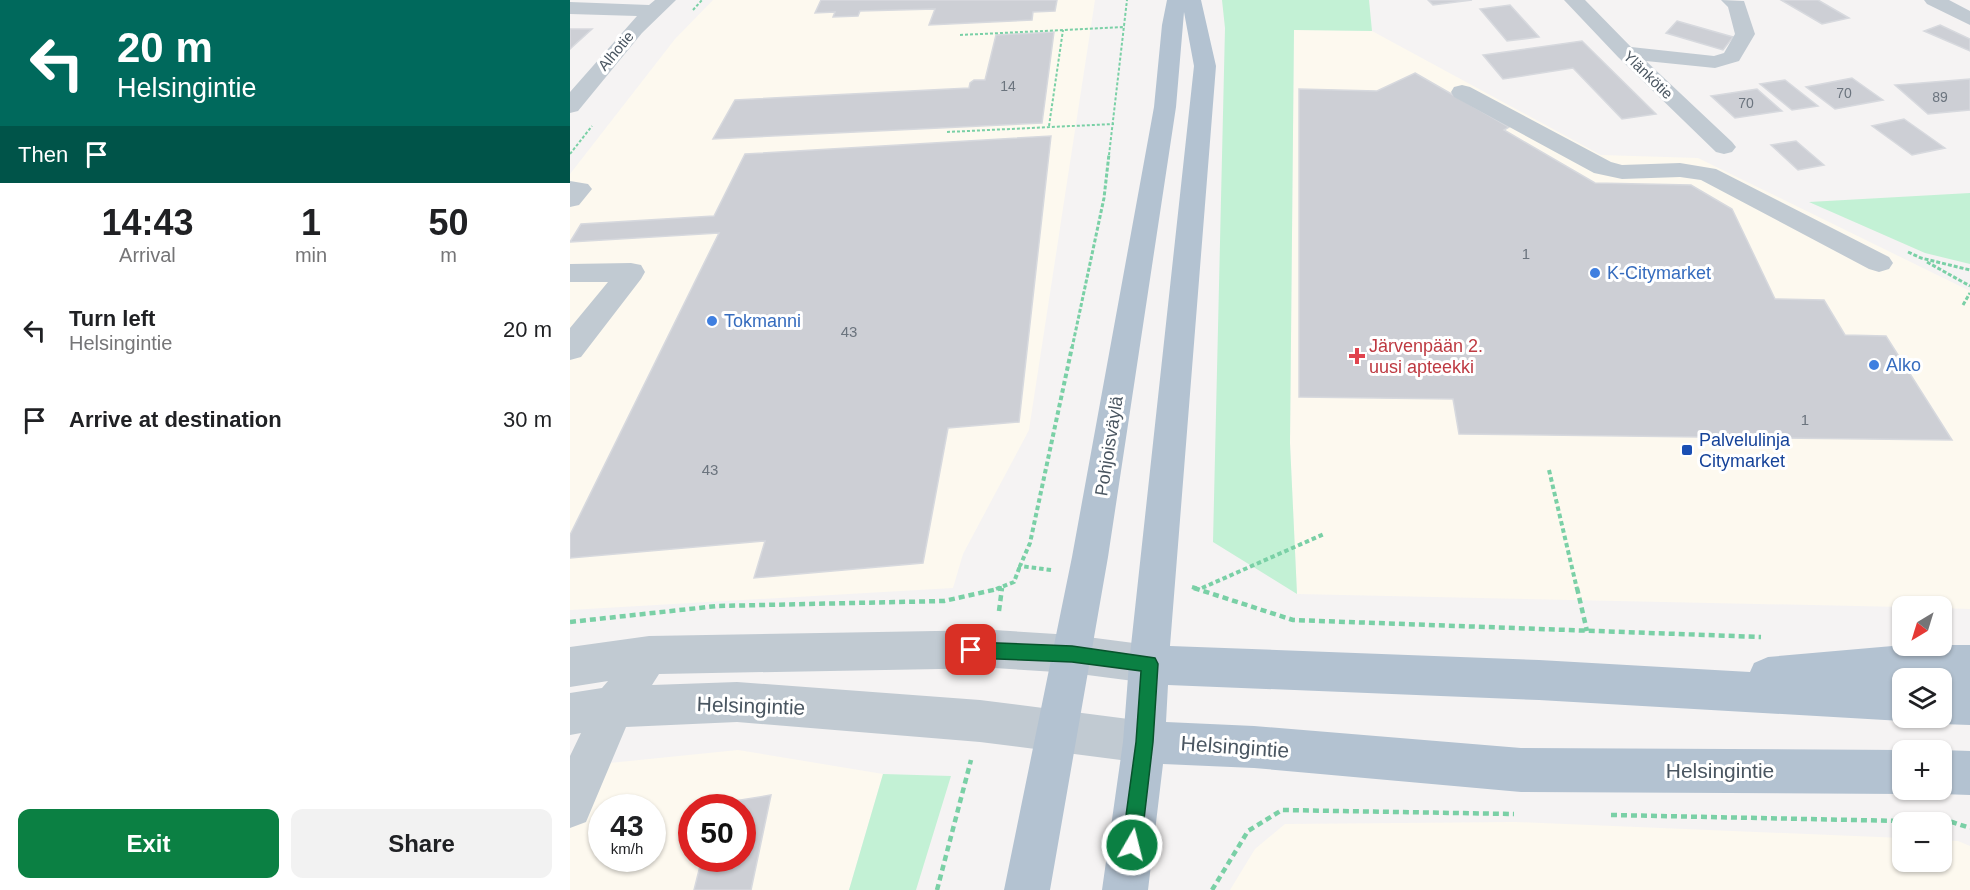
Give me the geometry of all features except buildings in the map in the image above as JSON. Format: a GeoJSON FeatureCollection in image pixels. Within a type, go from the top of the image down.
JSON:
{"type":"FeatureCollection","features":[{"type":"Feature","properties":{"kind":"main road","name":"Pohjoisväylä"},"geometry":{"type":"LineString","coordinates":[[1026,890],[1087,575],[1165,108],[1172,26],[1177,0]]}},
{"type":"Feature","properties":{"kind":"main road"},"geometry":{"type":"LineString","coordinates":[[1125,890],[1144,742],[1149,664],[1205,66],[1191,0]]}},
{"type":"Feature","properties":{"kind":"main road"},"geometry":{"type":"LineString","coordinates":[[1665,686],[1919,663],[1970,664]]}},
{"type":"Feature","properties":{"kind":"main road"},"geometry":{"type":"LineString","coordinates":[[1149,664],[1665,686],[1892,700]]}},
{"type":"Feature","properties":{"kind":"main road"},"geometry":{"type":"LineString","coordinates":[[1952,703],[1970,704]]}},
{"type":"Feature","properties":{"kind":"main road","name":"Helsingintie"},"geometry":{"type":"LineString","coordinates":[[1144,742],[1254,747],[1521,770],[1892,772]]}},
{"type":"Feature","properties":{"kind":"main road"},"geometry":{"type":"LineString","coordinates":[[1952,772],[1970,773]]}},
{"type":"Feature","properties":{"kind":"street","name":"Ylänkötie"},"geometry":{"type":"LineString","coordinates":[[1574,0],[1625,53],[1724,147]]}},
{"type":"Feature","properties":{"kind":"street"},"geometry":{"type":"LineString","coordinates":[[1625,53],[1715,62],[1732,57],[1745,34],[1737,5],[1731,0]]}},
{"type":"Feature","properties":{"kind":"street"},"geometry":{"type":"LineString","coordinates":[[1934,0],[1970,19]]}},
{"type":"Feature","properties":{"kind":"street"},"geometry":{"type":"LineString","coordinates":[[570,8],[659,5]]}},
{"type":"Feature","properties":{"kind":"street","name":"Alhotie"},"geometry":{"type":"LineString","coordinates":[[570,106],[659,5]]}},
{"type":"Feature","properties":{"kind":"street"},"geometry":{"type":"LineString","coordinates":[[1462,92],[1603,168],[1622,171],[1680,170],[1707,174],[1879,263]]}},
{"type":"Feature","properties":{"kind":"street"},"geometry":{"type":"LineString","coordinates":[[570,189],[579,189],[570,199]]}},
{"type":"Feature","properties":{"kind":"street"},"geometry":{"type":"LineString","coordinates":[[570,273],[632,272],[570,349]]}},
{"type":"Feature","properties":{"kind":"street"},"geometry":{"type":"LineString","coordinates":[[570,667],[649,655],[994,649],[1072,654],[1149,664]]}},
{"type":"Feature","properties":{"kind":"street"},"geometry":{"type":"LineString","coordinates":[[570,806],[614,707],[649,655]]}},
{"type":"Feature","properties":{"kind":"street","name":"Helsingintie"},"geometry":{"type":"LineString","coordinates":[[570,714],[614,707],[737,702],[959,719],[1144,742]]}},
{"type":"Feature","properties":{"kind":"path"},"geometry":{"type":"LineString","coordinates":[[570,622],[717,606],[944,601],[1014,582],[1030,543],[1104,198],[1127,0]]}},
{"type":"Feature","properties":{"kind":"path"},"geometry":{"type":"LineString","coordinates":[[960,35],[1125,27]]}},
{"type":"Feature","properties":{"kind":"path"},"geometry":{"type":"LineString","coordinates":[[1049,126],[1063,30]]}},
{"type":"Feature","properties":{"kind":"path"},"geometry":{"type":"LineString","coordinates":[[947,132],[1114,124]]}},
{"type":"Feature","properties":{"kind":"path"},"geometry":{"type":"LineString","coordinates":[[1921,258],[1970,286]]}},
{"type":"Feature","properties":{"kind":"path"},"geometry":{"type":"LineString","coordinates":[[1963,304],[1970,293]]}},
{"type":"Feature","properties":{"kind":"path"},"geometry":{"type":"LineString","coordinates":[[1549,471],[1587,631]]}},
{"type":"Feature","properties":{"kind":"path"},"geometry":{"type":"LineString","coordinates":[[1202,588],[1324,534]]}},
{"type":"Feature","properties":{"kind":"path"},"geometry":{"type":"LineString","coordinates":[[1020,566],[1087,575]]}},
{"type":"Feature","properties":{"kind":"path"},"geometry":{"type":"LineString","coordinates":[[1158,580],[1202,588],[1293,620],[1773,638]]}},
{"type":"Feature","properties":{"kind":"path"},"geometry":{"type":"LineString","coordinates":[[937,890],[971,763]]}},
{"type":"Feature","properties":{"kind":"path"},"geometry":{"type":"LineString","coordinates":[[1212,890],[1248,831],[1282,810],[1521,814]]}},
{"type":"Feature","properties":{"kind":"path"},"geometry":{"type":"LineString","coordinates":[[1604,815],[1952,822],[1970,828]]}},
{"type":"Feature","properties":{"kind":"shaded area"},"geometry":{"type":"Polygon","coordinates":[[[713,0],[1095,0],[1029,430],[963,554],[953,588],[570,610],[570,174],[675,39],[713,0]]]}},
{"type":"Feature","properties":{"kind":"shaded area"},"geometry":{"type":"Polygon","coordinates":[[[1294,29],[1372,31],[1601,155],[1698,158],[1970,291],[1970,609],[1952,608],[1952,596],[1892,596],[1892,607],[1297,594],[1290,443],[1294,29]]]}},
{"type":"Feature","properties":{"kind":"shaded area"},"geometry":{"type":"Polygon","coordinates":[[[738,750],[883,774],[849,890],[570,890],[570,767],[738,750]]]}},
{"type":"Feature","properties":{"kind":"shaded area"},"geometry":{"type":"Polygon","coordinates":[[[1515,822],[1892,838],[1892,872],[1952,872],[1952,841],[1958,841],[1970,846],[1970,890],[1230,890],[1255,849],[1285,824],[1515,822]]]}},
{"type":"Feature","properties":{"kind":"green space"},"geometry":{"type":"Polygon","coordinates":[[[1222,0],[1369,0],[1372,31],[1294,30],[1290,443],[1297,594],[1213,542],[1225,28],[1222,0]]]}},
{"type":"Feature","properties":{"kind":"green space"},"geometry":{"type":"Polygon","coordinates":[[[1970,193],[1970,264],[1925,253],[1809,202],[1970,193]]]}},
{"type":"Feature","properties":{"kind":"green space"},"geometry":{"type":"Polygon","coordinates":[[[883,774],[951,776],[916,890],[849,890],[883,774]]]}},
{"type":"Feature","properties":{"kind":"place","name":"K-Citymarket"},"geometry":{"type":"Point","coordinates":[1595,273]}},
{"type":"Feature","properties":{"kind":"place","name":"Tokmanni"},"geometry":{"type":"Point","coordinates":[712,321]}},
{"type":"Feature","properties":{"kind":"place","name":"Järvenpään 2. uusi apteekki"},"geometry":{"type":"Point","coordinates":[1357,356]}},
{"type":"Feature","properties":{"kind":"place","name":"Alko"},"geometry":{"type":"Point","coordinates":[1874,365]}},
{"type":"Feature","properties":{"kind":"place","name":"Palvelulinja Citymarket"},"geometry":{"type":"Point","coordinates":[1687,450]}},
{"type":"Feature","properties":{"kind":"route"},"geometry":{"type":"LineString","coordinates":[[971,650],[994,649],[1072,654],[1149,664],[1144,742],[1132,845]]}}]}
